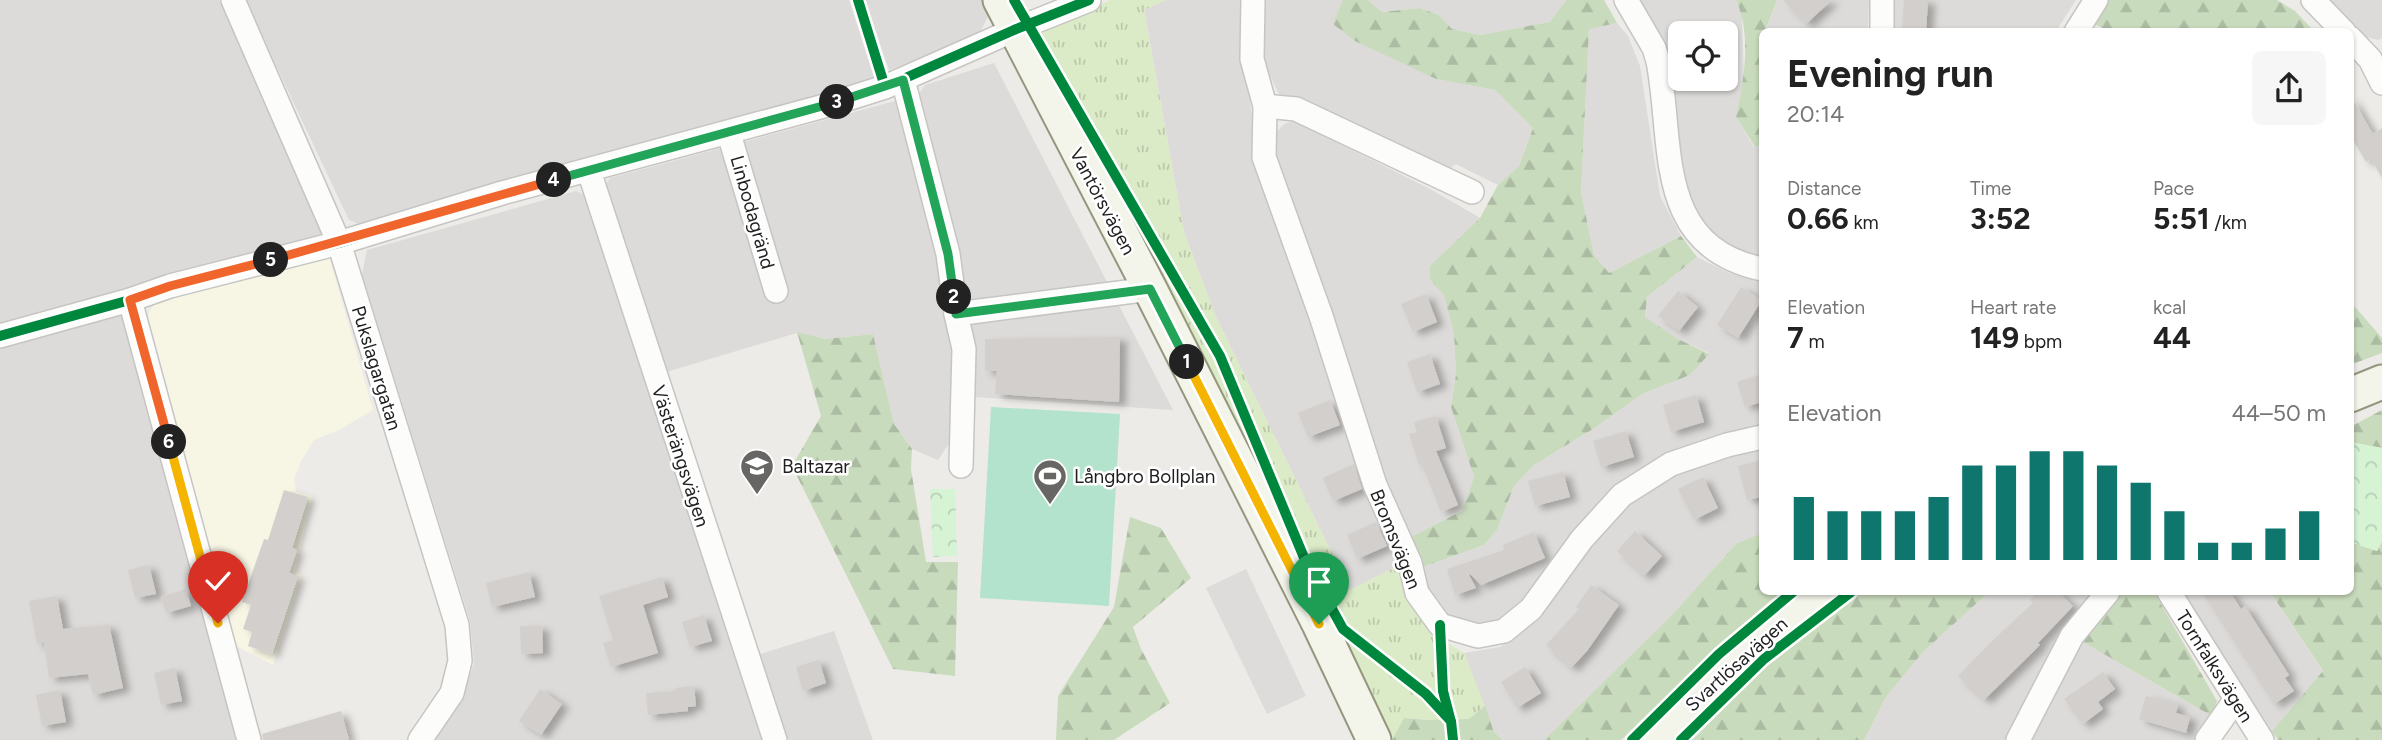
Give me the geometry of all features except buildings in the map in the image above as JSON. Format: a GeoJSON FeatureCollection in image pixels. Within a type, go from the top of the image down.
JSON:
{"type":"FeatureCollection","features":[{"type":"Feature","properties":{"kind":"street","name":"Pukslagargatan"},"geometry":{"type":"LineString","coordinates":[[233,0],[339,243],[457,625],[460,662],[452,693],[420,740]]}},
{"type":"Feature","properties":{"kind":"street","name":"Vantörsvägen"},"geometry":{"type":"LineString","coordinates":[[1000,0],[1150,289],[1319,624],[1374,740]]}},
{"type":"Feature","properties":{"kind":"street"},"geometry":{"type":"LineString","coordinates":[[0,335],[130,300],[170,286],[339,243],[502,194],[729,134],[885,88],[1014,30],[1089,0]]}},
{"type":"Feature","properties":{"kind":"street","name":"Bromsvägen"},"geometry":{"type":"LineString","coordinates":[[1253,0],[1252,59],[1265,106],[1264,157],[1321,316],[1375,485],[1410,563],[1417,593],[1440,625],[1478,636],[1504,631],[1531,609],[1582,539],[1622,495],[1671,464],[1727,445],[1759,438]]}},
{"type":"Feature","properties":{"kind":"street"},"geometry":{"type":"LineString","coordinates":[[1626,0],[1645,29],[1658,61],[1671,173],[1676,195],[1688,220],[1704,241],[1718,252],[1732,260],[1759,268]]}},
{"type":"Feature","properties":{"kind":"street"},"geometry":{"type":"LineString","coordinates":[[1882,0],[1882,28]]}},
{"type":"Feature","properties":{"kind":"street"},"geometry":{"type":"LineString","coordinates":[[2078,28],[2096,0]]}},
{"type":"Feature","properties":{"kind":"street"},"geometry":{"type":"LineString","coordinates":[[2313,0],[2340,28]]}},
{"type":"Feature","properties":{"kind":"street"},"geometry":{"type":"LineString","coordinates":[[2354,41],[2376,56],[2382,83]]}},
{"type":"Feature","properties":{"kind":"street"},"geometry":{"type":"LineString","coordinates":[[903,80],[948,254],[964,349],[961,466]]}},
{"type":"Feature","properties":{"kind":"street"},"geometry":{"type":"LineString","coordinates":[[1265,106],[1296,108],[1472,192]]}},
{"type":"Feature","properties":{"kind":"street","name":"Linbodagränd"},"geometry":{"type":"LineString","coordinates":[[729,134],[776,291]]}},
{"type":"Feature","properties":{"kind":"street","name":"Västerängsvägen"},"geometry":{"type":"LineString","coordinates":[[589,171],[775,740]]}},
{"type":"Feature","properties":{"kind":"street"},"geometry":{"type":"LineString","coordinates":[[956,314],[1150,289]]}},
{"type":"Feature","properties":{"kind":"street"},"geometry":{"type":"LineString","coordinates":[[130,300],[249,740]]}},
{"type":"Feature","properties":{"kind":"street"},"geometry":{"type":"LineString","coordinates":[[2354,392],[2382,382]]}},
{"type":"Feature","properties":{"kind":"street","name":"Svartlösavägen"},"geometry":{"type":"LineString","coordinates":[[1654,740],[1715,680],[1776,626],[1817,595]]}},
{"type":"Feature","properties":{"kind":"street"},"geometry":{"type":"LineString","coordinates":[[2018,740],[2072,636],[2106,595]]}},
{"type":"Feature","properties":{"kind":"street","name":"Tornfalksvägen"},"geometry":{"type":"LineString","coordinates":[[2171,595],[2262,740]]}},
{"type":"Feature","properties":{"kind":"street"},"geometry":{"type":"LineString","coordinates":[[2207,740],[2236,699]]}},
{"type":"Feature","properties":{"kind":"shaded area"},"geometry":{"type":"Polygon","coordinates":[[[0,0],[219,0],[324,229],[319,239],[0,326],[0,0]]]}},
{"type":"Feature","properties":{"kind":"shaded area"},"geometry":{"type":"Polygon","coordinates":[[[245,0],[849,0],[875,80],[361,225],[349,220],[245,0]]]}},
{"type":"Feature","properties":{"kind":"shaded area"},"geometry":{"type":"Polygon","coordinates":[[[865,0],[982,0],[989,15],[979,34],[889,70],[865,0]]]}},
{"type":"Feature","properties":{"kind":"shaded area"},"geometry":{"type":"Polygon","coordinates":[[[1166,0],[1242,0],[1244,57],[1258,161],[1401,564],[1350,590],[1216,317],[1184,232],[1144,9],[1166,0]]]}},
{"type":"Feature","properties":{"kind":"shaded area"},"geometry":{"type":"Polygon","coordinates":[[[1264,0],[1344,0],[1333,24],[1436,79],[1495,90],[1533,128],[1519,166],[1498,185],[1456,164],[1445,172],[1279,94],[1262,59],[1264,0]]]}},
{"type":"Feature","properties":{"kind":"shaded area"},"geometry":{"type":"Polygon","coordinates":[[[1368,0],[1566,0],[1550,22],[1480,35],[1452,29],[1439,15],[1420,8],[1382,12],[1368,0]]]}},
{"type":"Feature","properties":{"kind":"shaded area"},"geometry":{"type":"Polygon","coordinates":[[[1635,0],[1736,0],[1742,15],[1744,77],[1736,117],[1754,147],[1759,146],[1759,261],[1731,251],[1704,230],[1678,186],[1635,0]]]}},
{"type":"Feature","properties":{"kind":"shaded area"},"geometry":{"type":"Polygon","coordinates":[[[1777,0],[1869,0],[1868,28],[1766,28],[1777,0]]]}},
{"type":"Feature","properties":{"kind":"shaded area"},"geometry":{"type":"Polygon","coordinates":[[[1890,0],[2076,0],[2058,28],[1889,28],[1890,0]]]}},
{"type":"Feature","properties":{"kind":"shaded area"},"geometry":{"type":"Polygon","coordinates":[[[2323,0],[2382,0],[2382,38],[2378,40],[2359,35],[2323,0]]]}},
{"type":"Feature","properties":{"kind":"shaded area"},"geometry":{"type":"Polygon","coordinates":[[[1617,23],[1628,36],[1640,66],[1660,196],[1681,236],[1609,273],[1594,255],[1581,192],[1589,28],[1617,23]]]}},
{"type":"Feature","properties":{"kind":"shaded area"},"geometry":{"type":"Polygon","coordinates":[[[994,63],[1173,410],[975,397],[973,339],[958,256],[917,97],[925,85],[994,63]]]}},
{"type":"Feature","properties":{"kind":"shaded area"},"geometry":{"type":"Polygon","coordinates":[[[895,101],[938,252],[952,345],[954,436],[938,460],[912,449],[894,424],[873,334],[825,339],[797,333],[663,373],[602,190],[610,178],[895,101]]]}},
{"type":"Feature","properties":{"kind":"shaded area"},"geometry":{"type":"Polygon","coordinates":[[[1294,121],[1432,190],[1480,218],[1430,267],[1430,279],[1444,296],[1454,334],[1456,374],[1451,407],[1474,477],[1462,511],[1407,539],[1381,482],[1270,155],[1273,136],[1284,124],[1294,121]]]}},
{"type":"Feature","properties":{"kind":"shaded area"},"geometry":{"type":"Polygon","coordinates":[[[576,191],[592,198],[766,740],[435,740],[462,696],[474,664],[470,621],[362,274],[367,250],[576,191]]]}},
{"type":"Feature","properties":{"kind":"shaded area"},"geometry":{"type":"Polygon","coordinates":[[[329,256],[373,410],[339,430],[314,440],[301,461],[294,479],[296,492],[312,496],[295,571],[302,575],[273,665],[236,646],[148,326],[148,314],[154,305],[172,298],[329,256]]]}},
{"type":"Feature","properties":{"kind":"shaded area"},"geometry":{"type":"Polygon","coordinates":[[[1697,257],[1729,273],[1759,282],[1759,429],[1663,457],[1524,602],[1500,619],[1480,623],[1448,615],[1426,590],[1420,568],[1484,545],[1497,530],[1514,486],[1534,465],[1593,429],[1642,394],[1690,375],[1709,353],[1678,339],[1645,318],[1647,297],[1697,257]]]}},
{"type":"Feature","properties":{"kind":"shaded area"},"geometry":{"type":"Polygon","coordinates":[[[119,315],[132,320],[239,740],[0,740],[0,348],[119,315]]]}},
{"type":"Feature","properties":{"kind":"shaded area"},"geometry":{"type":"Polygon","coordinates":[[[1759,447],[1759,534],[1737,543],[1669,618],[1544,740],[1503,740],[1494,732],[1464,653],[1500,647],[1518,636],[1540,615],[1590,544],[1628,500],[1672,470],[1759,447]]]}},
{"type":"Feature","properties":{"kind":"shaded area"},"geometry":{"type":"Polygon","coordinates":[[[1246,569],[1306,696],[1267,714],[1206,588],[1246,569]]]}},
{"type":"Feature","properties":{"kind":"shaded area"},"geometry":{"type":"Polygon","coordinates":[[[1986,595],[2089,595],[2060,634],[2006,740],[1864,740],[1886,697],[1923,652],[1986,595]]]}},
{"type":"Feature","properties":{"kind":"shaded area"},"geometry":{"type":"Polygon","coordinates":[[[2185,595],[2272,595],[2323,672],[2272,731],[2185,595]]]}},
{"type":"Feature","properties":{"kind":"shaded area"},"geometry":{"type":"Polygon","coordinates":[[[834,631],[873,740],[785,740],[757,655],[834,631]]]}},
{"type":"Feature","properties":{"kind":"shaded area"},"geometry":{"type":"Polygon","coordinates":[[[2081,641],[2212,716],[2195,740],[2029,740],[2081,641]]]}},
{"type":"Feature","properties":{"kind":"green space"},"geometry":{"type":"Polygon","coordinates":[[[1110,0],[1166,0],[1144,10],[1184,232],[1216,317],[1350,590],[1401,564],[1403,589],[1430,632],[1464,653],[1485,706],[1469,719],[1404,718],[1392,740],[1385,740],[1055,79],[1041,32],[1110,0]]]}},
{"type":"Feature","properties":{"kind":"green space"},"geometry":{"type":"Polygon","coordinates":[[[1343,0],[1368,0],[1382,12],[1420,8],[1439,15],[1452,29],[1480,35],[1550,22],[1566,0],[1604,0],[1617,23],[1589,29],[1581,192],[1594,255],[1609,273],[1681,236],[1697,257],[1647,297],[1645,317],[1678,339],[1709,354],[1690,375],[1642,394],[1593,429],[1534,465],[1514,486],[1497,530],[1484,545],[1420,568],[1407,539],[1462,511],[1474,477],[1451,407],[1456,374],[1454,334],[1444,296],[1430,279],[1430,266],[1480,218],[1498,185],[1519,166],[1533,128],[1495,90],[1436,79],[1355,41],[1333,24],[1343,0]]]}},
{"type":"Feature","properties":{"kind":"green space"},"geometry":{"type":"Polygon","coordinates":[[[1736,0],[1777,0],[1766,28],[1759,28],[1759,146],[1755,147],[1736,117],[1745,58],[1741,14],[1736,0]]]}},
{"type":"Feature","properties":{"kind":"green space"},"geometry":{"type":"Polygon","coordinates":[[[2109,0],[2277,0],[2295,11],[2311,28],[2102,28],[2095,24],[2109,0]]]}},
{"type":"Feature","properties":{"kind":"green space"},"geometry":{"type":"Polygon","coordinates":[[[2354,306],[2382,338],[2382,353],[2354,364],[2354,306]]]}},
{"type":"Feature","properties":{"kind":"green space"},"geometry":{"type":"Polygon","coordinates":[[[797,332],[825,339],[873,334],[894,424],[912,449],[911,469],[926,562],[958,562],[955,676],[893,669],[792,466],[821,416],[797,332]]]}},
{"type":"Feature","properties":{"kind":"green space","name":"Långbro Bollplan"},"geometry":{"type":"Polygon","coordinates":[[[991,407],[1120,414],[1109,606],[980,598],[991,407]]]}},
{"type":"Feature","properties":{"kind":"green space"},"geometry":{"type":"Polygon","coordinates":[[[2382,410],[2382,448],[2354,443],[2354,425],[2382,410]]]}},
{"type":"Feature","properties":{"kind":"green space"},"geometry":{"type":"Polygon","coordinates":[[[2354,443],[2382,448],[2382,541],[2377,551],[2354,543],[2354,443]]]}},
{"type":"Feature","properties":{"kind":"green space"},"geometry":{"type":"Polygon","coordinates":[[[930,489],[955,489],[957,556],[933,557],[930,489]]]}},
{"type":"Feature","properties":{"kind":"green space"},"geometry":{"type":"Polygon","coordinates":[[[1130,517],[1161,528],[1191,578],[1133,627],[1141,649],[1170,703],[1114,740],[1056,740],[1058,696],[1114,607],[1130,517]]]}},
{"type":"Feature","properties":{"kind":"green space"},"geometry":{"type":"Polygon","coordinates":[[[1759,534],[1759,595],[1778,595],[1621,740],[1544,740],[1669,618],[1737,543],[1759,534]]]}},
{"type":"Feature","properties":{"kind":"green space"},"geometry":{"type":"Polygon","coordinates":[[[2382,541],[2382,740],[2278,740],[2272,731],[2323,671],[2272,595],[2354,595],[2354,543],[2377,551],[2382,541]]]}},
{"type":"Feature","properties":{"kind":"green space"},"geometry":{"type":"Polygon","coordinates":[[[1853,595],[1986,595],[1923,652],[1886,697],[1864,740],[1689,740],[1777,656],[1853,595]]]}},
{"type":"Feature","properties":{"kind":"green space"},"geometry":{"type":"Polygon","coordinates":[[[2117,595],[2156,595],[2217,701],[2212,716],[2081,641],[2117,595]]]}},
{"type":"Feature","properties":{"kind":"green space"},"geometry":{"type":"Polygon","coordinates":[[[1485,706],[1494,732],[1503,740],[1392,740],[1404,718],[1469,719],[1485,706]]]}},
{"type":"Feature","properties":{"kind":"cycle path"},"geometry":{"type":"LineString","coordinates":[[858,0],[885,87]]}},
{"type":"Feature","properties":{"kind":"cycle path"},"geometry":{"type":"LineString","coordinates":[[1014,0],[1220,356],[1305,560],[1343,629],[1426,694],[1451,721],[1453,740]]}},
{"type":"Feature","properties":{"kind":"cycle path"},"geometry":{"type":"LineString","coordinates":[[0,336],[130,300],[170,286],[339,243],[502,193],[828,105],[885,87],[1089,0]]}},
{"type":"Feature","properties":{"kind":"cycle path"},"geometry":{"type":"LineString","coordinates":[[1632,740],[1719,654],[1789,595]]}},
{"type":"Feature","properties":{"kind":"cycle path"},"geometry":{"type":"LineString","coordinates":[[1681,740],[1764,659],[1847,595]]}},
{"type":"Feature","properties":{"kind":"cycle path"},"geometry":{"type":"LineString","coordinates":[[1440,625],[1443,691],[1450,718]]}},
{"type":"Feature","properties":{"kind":"place","name":"Baltazar"},"geometry":{"type":"Point","coordinates":[757,496]}},
{"type":"Feature","properties":{"kind":"place","name":"Långbro Bollplan"},"geometry":{"type":"Point","coordinates":[1050,506]}},
{"type":"Feature","properties":{"kind":"route"},"geometry":{"type":"LineString","coordinates":[[218,623],[130,300],[170,286],[339,243],[502,194],[729,134],[885,88],[903,80],[948,254],[956,314],[1150,289],[1319,624]]}}]}
